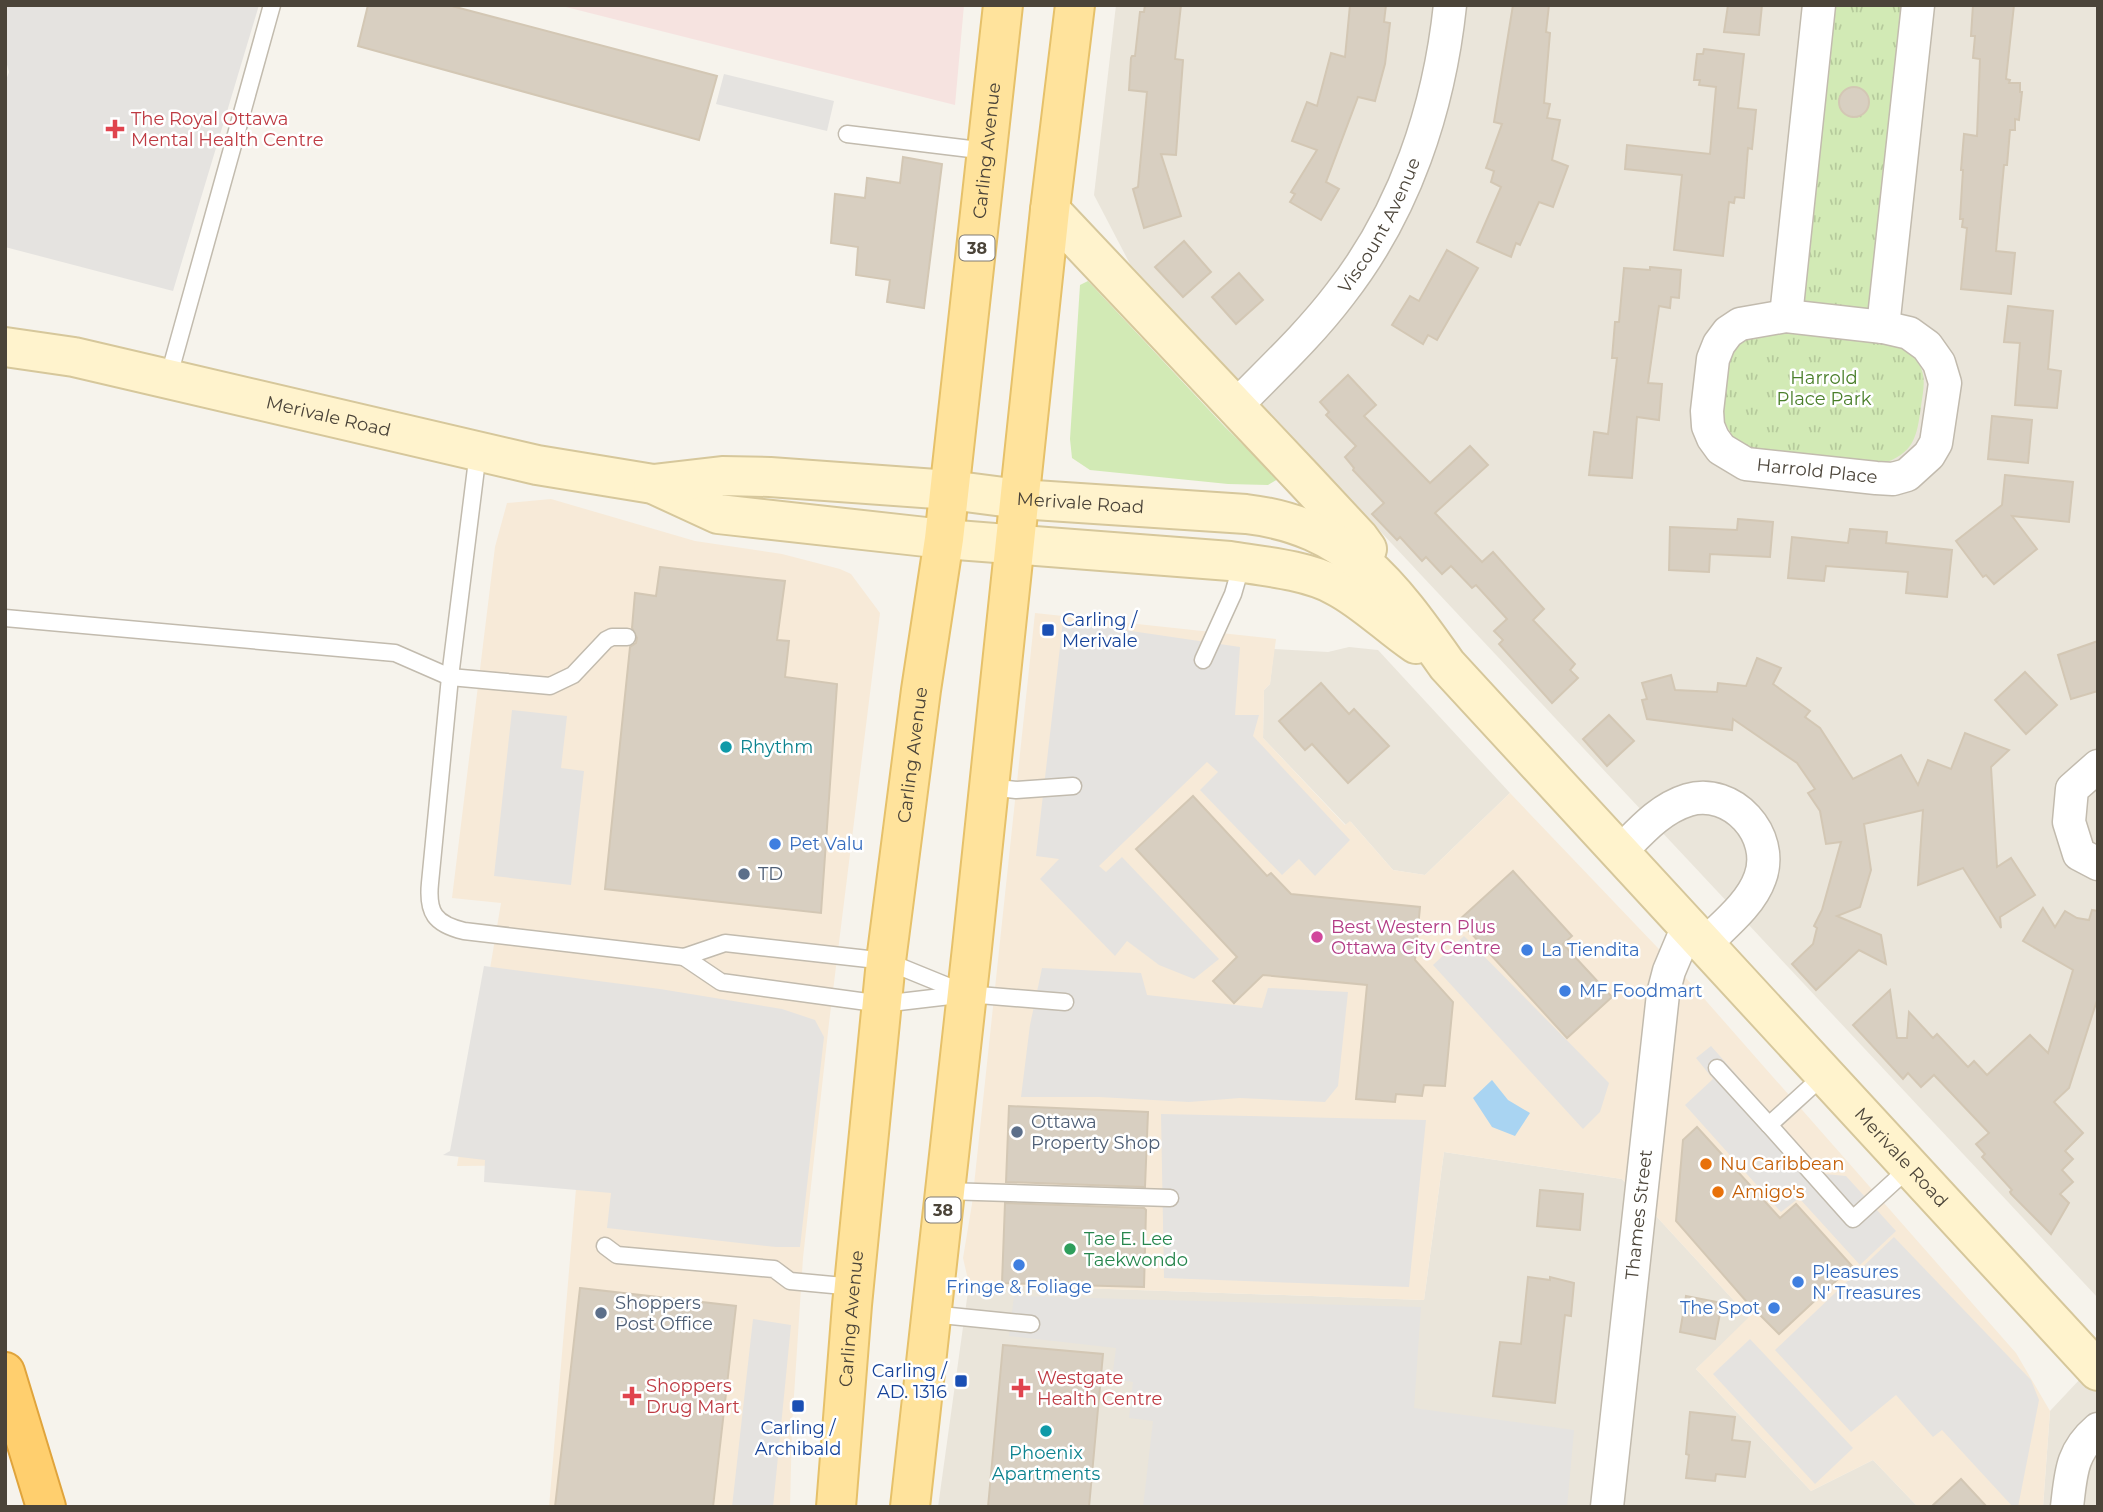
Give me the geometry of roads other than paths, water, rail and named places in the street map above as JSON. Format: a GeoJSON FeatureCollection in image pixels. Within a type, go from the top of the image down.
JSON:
{"type":"FeatureCollection","features":[{"type":"Feature","properties":{"kind":"highway"},"geometry":{"type":"LineString","coordinates":[[5,1372],[46,1507]]}},
{"type":"Feature","properties":{"kind":"main road","name":"Carling Avenue"},"geometry":{"type":"LineString","coordinates":[[836,1507],[854,1287],[886,961],[950,490],[1003,5]]}},
{"type":"Feature","properties":{"kind":"main road","name":"38"},"geometry":{"type":"LineString","coordinates":[[910,1507],[1050,210],[1075,5]]}},
{"type":"Feature","properties":{"kind":"main road"},"geometry":{"type":"LineString","coordinates":[[1050,210],[1359,538],[1403,603]]}},
{"type":"Feature","properties":{"kind":"main road","name":"Merivale Road"},"geometry":{"type":"LineString","coordinates":[[5,347],[74,357],[550,468],[653,484],[718,514],[944,539],[1242,563],[1314,577],[1335,585],[1447,665]]}},
{"type":"Feature","properties":{"kind":"main road","name":"Merivale Road"},"geometry":{"type":"LineString","coordinates":[[653,484],[722,475],[950,490],[1019,499],[1274,517],[1321,534],[1340,545],[1403,603],[1447,665],[2098,1371]]}},
{"type":"Feature","properties":{"kind":"street","name":"Viscount Avenue"},"geometry":{"type":"LineString","coordinates":[[1235,407],[1339,296],[1364,261],[1385,224],[1408,177],[1437,90],[1450,5]]}},
{"type":"Feature","properties":{"kind":"street"},"geometry":{"type":"LineString","coordinates":[[1786,316],[1819,5]]}},
{"type":"Feature","properties":{"kind":"street"},"geometry":{"type":"LineString","coordinates":[[1883,327],[1918,5]]}},
{"type":"Feature","properties":{"kind":"street","name":"Harrold Place"},"geometry":{"type":"LineString","coordinates":[[1786,316],[1883,327],[1909,333],[1927,346],[1939,363],[1945,383],[1936,443],[1929,455],[1907,475],[1893,479],[1746,464],[1721,449],[1708,426],[1713,359],[1719,344],[1728,332],[1740,324],[1786,316]]}},
{"type":"Feature","properties":{"kind":"street"},"geometry":{"type":"LineString","coordinates":[[2098,766],[2072,789],[2069,822],[2079,854],[2098,864]]}},
{"type":"Feature","properties":{"kind":"street"},"geometry":{"type":"LineString","coordinates":[[1620,852],[1655,818],[1690,799],[1707,797],[1724,800],[1749,820],[1763,848],[1760,878],[1741,908],[1697,935]]}},
{"type":"Feature","properties":{"kind":"street","name":"Thames Street"},"geometry":{"type":"LineString","coordinates":[[1607,1507],[1663,994],[1669,971],[1697,935]]}},
{"type":"Feature","properties":{"kind":"street"},"geometry":{"type":"LineString","coordinates":[[2067,1507],[2074,1458],[2088,1437],[2098,1429]]}},
{"type":"Feature","properties":{"kind":"lane"},"geometry":{"type":"LineString","coordinates":[[168,379],[272,5]]}},
{"type":"Feature","properties":{"kind":"lane"},"geometry":{"type":"LineString","coordinates":[[846,134],[987,151]]}},
{"type":"Feature","properties":{"kind":"lane"},"geometry":{"type":"LineString","coordinates":[[478,452],[450,677],[428,901],[438,920],[449,928],[464,931],[684,957],[725,943],[886,961],[967,994]]}},
{"type":"Feature","properties":{"kind":"lane"},"geometry":{"type":"LineString","coordinates":[[1203,660],[1233,594],[1242,563]]}},
{"type":"Feature","properties":{"kind":"lane"},"geometry":{"type":"LineString","coordinates":[[5,618],[395,653],[450,677],[550,686],[573,675],[606,640],[612,637],[627,637]]}},
{"type":"Feature","properties":{"kind":"lane"},"geometry":{"type":"LineString","coordinates":[[989,787],[1016,790],[1073,786]]}},
{"type":"Feature","properties":{"kind":"lane"},"geometry":{"type":"LineString","coordinates":[[684,957],[721,982],[882,1004],[967,994],[1065,1002]]}},
{"type":"Feature","properties":{"kind":"lane"},"geometry":{"type":"LineString","coordinates":[[1717,1068],[1853,1219],[1910,1167]]}},
{"type":"Feature","properties":{"kind":"lane"},"geometry":{"type":"LineString","coordinates":[[1769,1125],[1825,1074]]}},
{"type":"Feature","properties":{"kind":"lane"},"geometry":{"type":"LineString","coordinates":[[945,1191],[1170,1198]]}},
{"type":"Feature","properties":{"kind":"lane"},"geometry":{"type":"LineString","coordinates":[[605,1246],[617,1255],[774,1269],[790,1281],[854,1287]]}},
{"type":"Feature","properties":{"kind":"lane"},"geometry":{"type":"LineString","coordinates":[[931,1314],[1031,1324]]}},
{"type":"Feature","properties":{"kind":"water"},"geometry":{"type":"Polygon","coordinates":[[[1492,1080],[1508,1100],[1530,1113],[1515,1136],[1492,1127],[1473,1098],[1492,1080]]]}},
{"type":"Feature","properties":{"kind":"place","name":"The Royal Ottawa Mental Health Centre"},"geometry":{"type":"Point","coordinates":[115,129]}},
{"type":"Feature","properties":{"kind":"place","name":"Carling / Merivale"},"geometry":{"type":"Point","coordinates":[1048,630]}},
{"type":"Feature","properties":{"kind":"place","name":"Rhythm"},"geometry":{"type":"Point","coordinates":[726,747]}},
{"type":"Feature","properties":{"kind":"place","name":"Pet Valu"},"geometry":{"type":"Point","coordinates":[775,844]}},
{"type":"Feature","properties":{"kind":"place","name":"TD"},"geometry":{"type":"Point","coordinates":[744,874]}},
{"type":"Feature","properties":{"kind":"place","name":"Best Western Plus Ottawa City Centre"},"geometry":{"type":"Point","coordinates":[1317,937]}},
{"type":"Feature","properties":{"kind":"place","name":"La Tiendita"},"geometry":{"type":"Point","coordinates":[1527,950]}},
{"type":"Feature","properties":{"kind":"place","name":"MF Foodmart"},"geometry":{"type":"Point","coordinates":[1565,991]}},
{"type":"Feature","properties":{"kind":"place","name":"Ottawa Property Shop"},"geometry":{"type":"Point","coordinates":[1017,1132]}},
{"type":"Feature","properties":{"kind":"place","name":"Nu Caribbean"},"geometry":{"type":"Point","coordinates":[1706,1164]}},
{"type":"Feature","properties":{"kind":"place","name":"Amigo's"},"geometry":{"type":"Point","coordinates":[1718,1192]}},
{"type":"Feature","properties":{"kind":"place","name":"Tae E. Lee Taekwondo"},"geometry":{"type":"Point","coordinates":[1070,1249]}},
{"type":"Feature","properties":{"kind":"place","name":"Fringe & Foliage"},"geometry":{"type":"Point","coordinates":[1019,1265]}},
{"type":"Feature","properties":{"kind":"place","name":"Pleasures N' Treasures"},"geometry":{"type":"Point","coordinates":[1798,1282]}},
{"type":"Feature","properties":{"kind":"place","name":"The Spot"},"geometry":{"type":"Point","coordinates":[1774,1308]}},
{"type":"Feature","properties":{"kind":"place","name":"Shoppers Post Office"},"geometry":{"type":"Point","coordinates":[601,1313]}},
{"type":"Feature","properties":{"kind":"place","name":"Carling / AD. 1316"},"geometry":{"type":"Point","coordinates":[961,1381]}},
{"type":"Feature","properties":{"kind":"place","name":"Westgate Health Centre"},"geometry":{"type":"Point","coordinates":[1021,1388]}},
{"type":"Feature","properties":{"kind":"place","name":"Shoppers Drug Mart"},"geometry":{"type":"Point","coordinates":[632,1396]}},
{"type":"Feature","properties":{"kind":"place","name":"Carling / Archibald"},"geometry":{"type":"Point","coordinates":[798,1406]}},
{"type":"Feature","properties":{"kind":"place","name":"Phoenix Apartments"},"geometry":{"type":"Point","coordinates":[1046,1431]}},
{"type":"Feature","properties":{"kind":"park label","name":"Harrold Place Park"},"geometry":{"type":"Point","coordinates":[1824,388]}}]}
